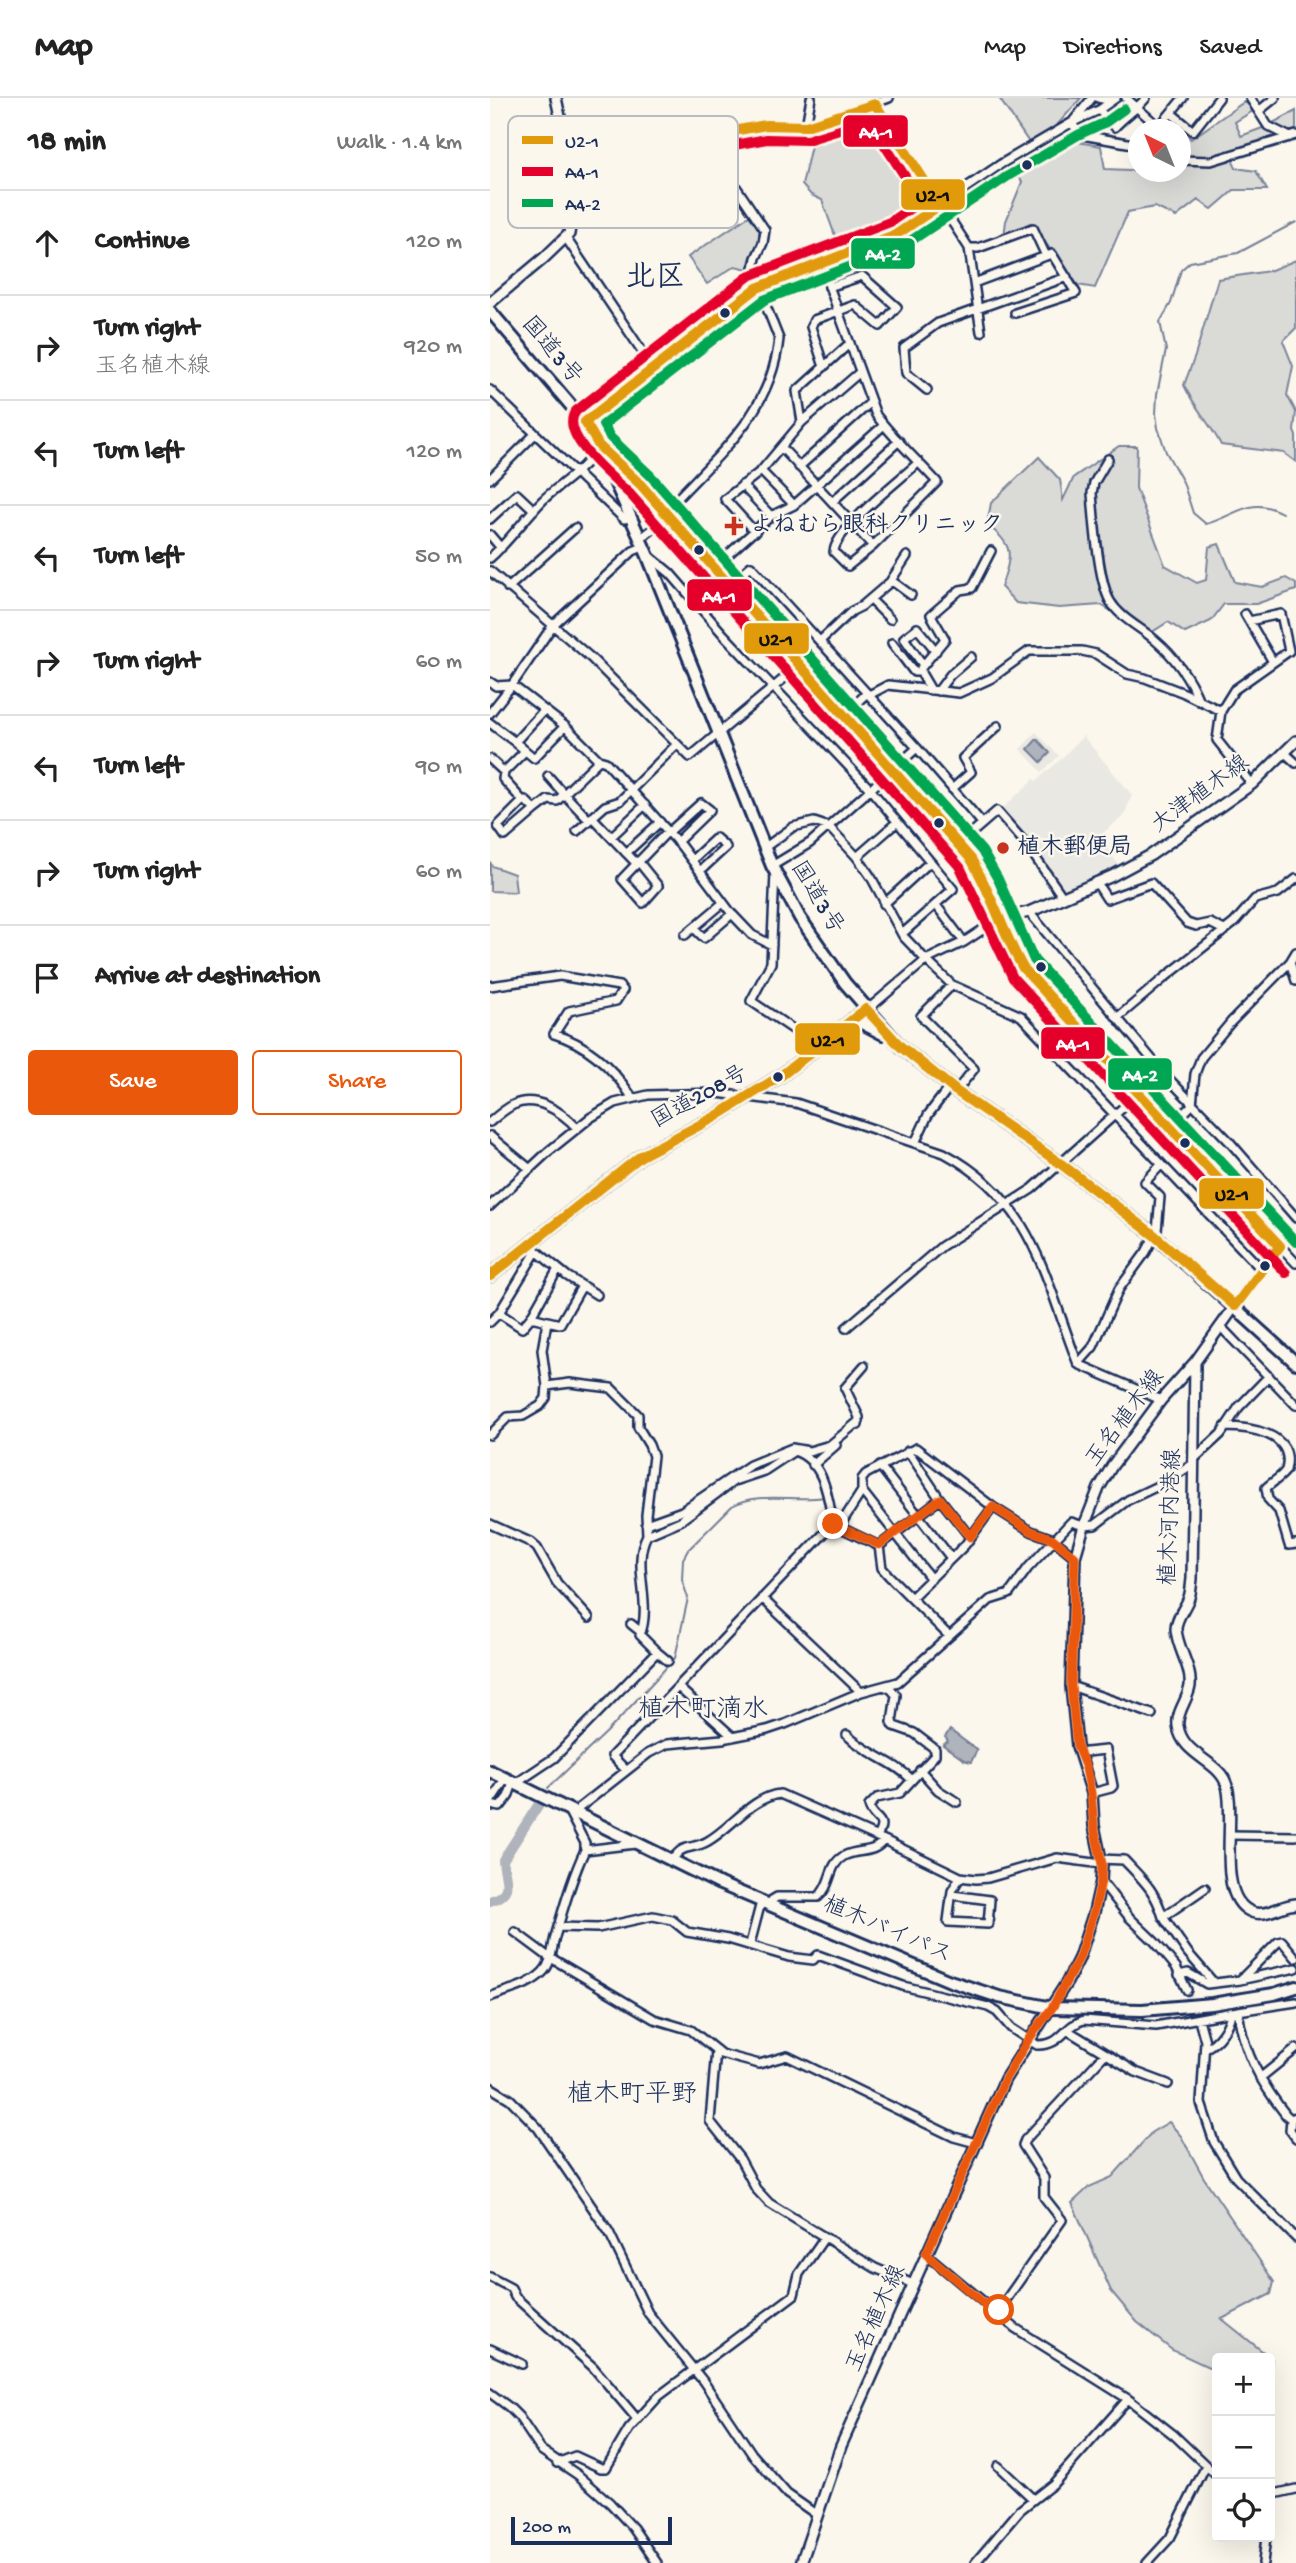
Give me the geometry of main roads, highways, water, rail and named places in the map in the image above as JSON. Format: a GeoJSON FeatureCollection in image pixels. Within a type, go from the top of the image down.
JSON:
{"type":"FeatureCollection","features":[{"type":"Feature","properties":{"kind":"highway","name":"国道3号"},"geometry":{"type":"LineString","coordinates":[[490,311],[585,422],[599,446],[632,517],[764,848],[800,918],[866,1009],[900,1046],[1154,1235],[1296,1363]]}},
{"type":"Feature","properties":{"kind":"highway","name":"国道208号"},"geometry":{"type":"LineString","coordinates":[[491,1273],[532,1249],[646,1152],[782,1075],[866,1009]]}},
{"type":"Feature","properties":{"kind":"highway"},"geometry":{"type":"LineString","coordinates":[[848,1024],[862,1023],[871,1026],[900,1046]]}},
{"type":"Feature","properties":{"kind":"highway","name":"植木バイパス"},"geometry":{"type":"LineString","coordinates":[[490,1771],[635,1844],[765,1903],[950,1981],[999,1997],[1052,2008],[1142,2010],[1186,2007],[1274,1994],[1296,1987]]}},
{"type":"Feature","properties":{"kind":"main road"},"geometry":{"type":"LineString","coordinates":[[556,98],[560,116]]}},
{"type":"Feature","properties":{"kind":"main road"},"geometry":{"type":"LineString","coordinates":[[490,303],[566,238],[569,228]]}},
{"type":"Feature","properties":{"kind":"main road","name":"大津植木線"},"geometry":{"type":"LineString","coordinates":[[599,446],[640,484],[959,844],[984,878],[999,919],[1029,912],[1152,855],[1252,784],[1296,741]]}},
{"type":"Feature","properties":{"kind":"main road"},"geometry":{"type":"LineString","coordinates":[[1195,1362],[1235,1306]]}},
{"type":"Feature","properties":{"kind":"main road","name":"玉名植木線"},"geometry":{"type":"LineString","coordinates":[[801,2563],[841,2446],[1005,2079],[1028,2040],[1052,2008],[1079,1958],[1094,1912],[1101,1881],[1101,1861],[1086,1768],[1077,1746],[1071,1686],[1075,1557],[1099,1488],[1112,1466],[1161,1400],[1195,1362]]}},
{"type":"Feature","properties":{"kind":"main road","name":"植木河内港線"},"geometry":{"type":"LineString","coordinates":[[1195,1362],[1192,1579],[1189,1598],[1176,1628],[1190,1683],[1178,1722],[1186,1746],[1217,1771],[1227,1787],[1231,1877],[1233,1892],[1238,1902],[1256,1914],[1265,1914],[1296,1904]]}},
{"type":"Feature","properties":{"kind":"waterway"},"geometry":{"type":"LineString","coordinates":[[1282,513],[1271,508],[1252,506],[1206,524],[1193,513],[1183,482],[1166,452],[1158,428],[1157,394],[1166,350],[1160,322],[1171,303],[1181,270],[1190,262],[1238,253],[1296,222]]}},
{"type":"Feature","properties":{"kind":"waterway"},"geometry":{"type":"LineString","coordinates":[[548,1788],[609,1730],[675,1658],[688,1598],[682,1580],[683,1559],[688,1550],[732,1506],[754,1499],[825,1497]]}},
{"type":"Feature","properties":{"kind":"waterway"},"geometry":{"type":"LineString","coordinates":[[490,1901],[506,1889],[503,1860],[539,1804]]}},
{"type":"Feature","properties":{"kind":"tunnel"},"geometry":{"type":"LineString","coordinates":[[1187,1990],[1199,2022]]}},
{"type":"Feature","properties":{"kind":"place","name":"よねむら眼科クリニック"},"geometry":{"type":"Point","coordinates":[734,526]}},
{"type":"Feature","properties":{"kind":"place","name":"植木郵便局"},"geometry":{"type":"Point","coordinates":[1003,848]}},
{"type":"Feature","properties":{"kind":"district","name":"北区"},"geometry":{"type":"Point","coordinates":[655,279]}},
{"type":"Feature","properties":{"kind":"district","name":"植木町滴水"},"geometry":{"type":"Point","coordinates":[703,1711]}},
{"type":"Feature","properties":{"kind":"district","name":"植木町平野"},"geometry":{"type":"Point","coordinates":[632,2096]}}]}
